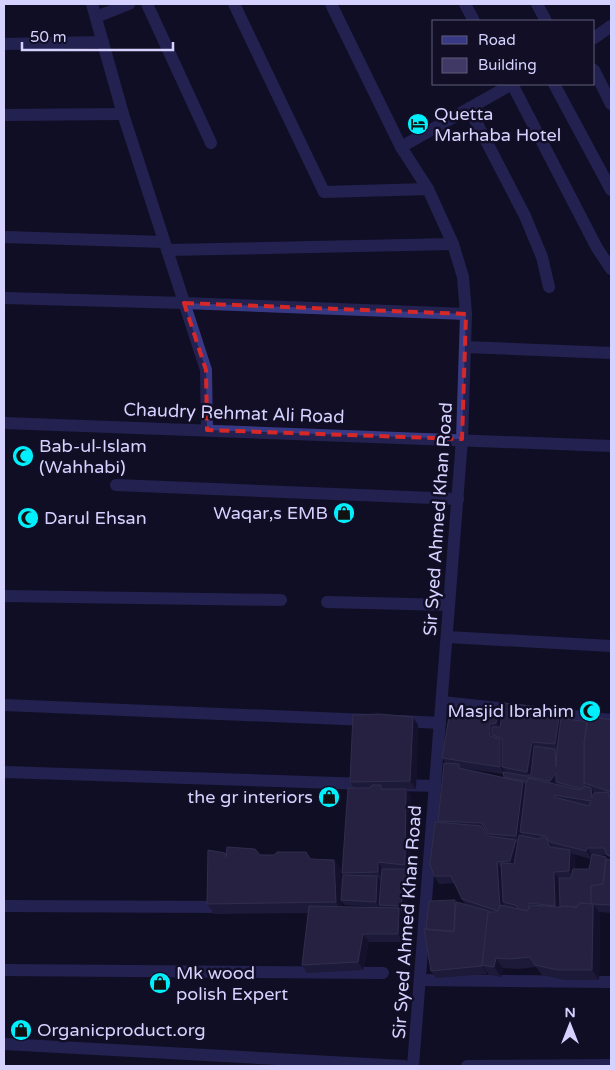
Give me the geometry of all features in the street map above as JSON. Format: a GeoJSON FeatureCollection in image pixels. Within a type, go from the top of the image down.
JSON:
{"type":"FeatureCollection","features":[{"type":"Feature","properties":{"kind":"street"},"geometry":{"type":"LineString","coordinates":[[92,4],[123,114],[206,370],[207,430]]}},
{"type":"Feature","properties":{"kind":"street"},"geometry":{"type":"LineString","coordinates":[[96,17],[129,4]]}},
{"type":"Feature","properties":{"kind":"street"},"geometry":{"type":"LineString","coordinates":[[147,4],[211,143]]}},
{"type":"Feature","properties":{"kind":"street"},"geometry":{"type":"LineString","coordinates":[[234,4],[324,192],[428,188]]}},
{"type":"Feature","properties":{"kind":"street","name":"Sir Syed Ahmed Khan Road"},"geometry":{"type":"LineString","coordinates":[[331,4],[401,148],[428,188],[453,244],[463,277],[466,314],[458,499],[413,1066]]}},
{"type":"Feature","properties":{"kind":"street"},"geometry":{"type":"LineString","coordinates":[[465,4],[473,20]]}},
{"type":"Feature","properties":{"kind":"street"},"geometry":{"type":"LineString","coordinates":[[537,4],[545,20]]}},
{"type":"Feature","properties":{"kind":"street"},"geometry":{"type":"LineString","coordinates":[[595,37],[611,26]]}},
{"type":"Feature","properties":{"kind":"street"},"geometry":{"type":"LineString","coordinates":[[4,44],[103,42]]}},
{"type":"Feature","properties":{"kind":"street"},"geometry":{"type":"LineString","coordinates":[[595,72],[611,104]]}},
{"type":"Feature","properties":{"kind":"street"},"geometry":{"type":"LineString","coordinates":[[401,148],[507,85]]}},
{"type":"Feature","properties":{"kind":"street"},"geometry":{"type":"LineString","coordinates":[[510,85],[597,248],[611,269]]}},
{"type":"Feature","properties":{"kind":"street"},"geometry":{"type":"LineString","coordinates":[[555,85],[611,190]]}},
{"type":"Feature","properties":{"kind":"street"},"geometry":{"type":"LineString","coordinates":[[469,108],[525,216],[542,257],[549,287]]}},
{"type":"Feature","properties":{"kind":"street"},"geometry":{"type":"LineString","coordinates":[[4,114],[123,114]]}},
{"type":"Feature","properties":{"kind":"street"},"geometry":{"type":"LineString","coordinates":[[4,237],[166,246],[453,244]]}},
{"type":"Feature","properties":{"kind":"street"},"geometry":{"type":"LineString","coordinates":[[4,298],[466,314]]}},
{"type":"Feature","properties":{"kind":"street"},"geometry":{"type":"LineString","coordinates":[[465,347],[611,354]]}},
{"type":"Feature","properties":{"kind":"street","name":"Chaudry Rehmat Ali Road"},"geometry":{"type":"LineString","coordinates":[[4,423],[611,446]]}},
{"type":"Feature","properties":{"kind":"street"},"geometry":{"type":"LineString","coordinates":[[116,485],[458,499]]}},
{"type":"Feature","properties":{"kind":"street"},"geometry":{"type":"LineString","coordinates":[[4,596],[281,600]]}},
{"type":"Feature","properties":{"kind":"street"},"geometry":{"type":"LineString","coordinates":[[327,602],[449,605]]}},
{"type":"Feature","properties":{"kind":"street"},"geometry":{"type":"LineString","coordinates":[[447,637],[611,646]]}},
{"type":"Feature","properties":{"kind":"street"},"geometry":{"type":"LineString","coordinates":[[442,702],[611,720]]}},
{"type":"Feature","properties":{"kind":"street"},"geometry":{"type":"LineString","coordinates":[[4,704],[440,723]]}},
{"type":"Feature","properties":{"kind":"street"},"geometry":{"type":"LineString","coordinates":[[4,772],[435,786]]}},
{"type":"Feature","properties":{"kind":"street"},"geometry":{"type":"LineString","coordinates":[[4,906],[234,907]]}},
{"type":"Feature","properties":{"kind":"street"},"geometry":{"type":"LineString","coordinates":[[4,970],[383,973]]}},
{"type":"Feature","properties":{"kind":"street"},"geometry":{"type":"LineString","coordinates":[[420,980],[611,982]]}},
{"type":"Feature","properties":{"kind":"street"},"geometry":{"type":"LineString","coordinates":[[4,1044],[404,1066]]}},
{"type":"Feature","properties":{"kind":"street"},"geometry":{"type":"LineString","coordinates":[[467,1066],[611,1065]]}},
{"type":"Feature","properties":{"kind":"highlighted area"},"geometry":{"type":"Polygon","coordinates":[[[184,303],[466,314],[462,439],[207,430],[206,370],[184,303]]]}},
{"type":"Feature","properties":{"kind":"building"},"geometry":{"type":"Polygon","coordinates":[[[504,703],[530,706],[535,716],[559,718],[555,744],[532,742],[527,772],[502,767],[502,738],[492,735],[492,727],[500,727],[504,703]]]}},
{"type":"Feature","properties":{"kind":"building"},"geometry":{"type":"Polygon","coordinates":[[[451,705],[498,715],[496,723],[490,724],[490,736],[500,739],[500,767],[442,758],[451,705]]]}},
{"type":"Feature","properties":{"kind":"building"},"geometry":{"type":"Polygon","coordinates":[[[379,714],[413,717],[410,781],[350,782],[353,715],[379,714]]]}},
{"type":"Feature","properties":{"kind":"building"},"geometry":{"type":"Polygon","coordinates":[[[588,716],[611,720],[611,792],[584,783],[584,743],[588,716]]]}},
{"type":"Feature","properties":{"kind":"building"},"geometry":{"type":"Polygon","coordinates":[[[561,718],[587,722],[584,743],[584,787],[582,789],[556,782],[556,773],[550,781],[529,777],[527,782],[504,777],[503,772],[527,776],[531,774],[534,746],[555,749],[556,767],[561,718]]]}},
{"type":"Feature","properties":{"kind":"building"},"geometry":{"type":"Polygon","coordinates":[[[444,763],[459,764],[459,768],[523,782],[516,836],[488,834],[482,823],[438,821],[444,763]]]}},
{"type":"Feature","properties":{"kind":"building"},"geometry":{"type":"Polygon","coordinates":[[[529,778],[580,790],[586,786],[591,788],[592,798],[594,793],[608,792],[611,800],[611,856],[607,855],[604,848],[587,848],[586,851],[550,842],[546,837],[550,847],[570,850],[569,871],[554,872],[555,906],[529,903],[527,911],[503,902],[501,863],[514,864],[519,835],[538,839],[545,836],[520,832],[526,783],[529,778]],[[554,795],[554,797],[589,806],[591,801],[554,795]]]}},
{"type":"Feature","properties":{"kind":"building"},"geometry":{"type":"Polygon","coordinates":[[[372,785],[381,785],[381,789],[406,789],[405,865],[378,862],[378,872],[342,873],[348,788],[370,788],[372,785]]]}},
{"type":"Feature","properties":{"kind":"building"},"geometry":{"type":"Polygon","coordinates":[[[435,822],[481,826],[488,836],[516,840],[510,861],[497,862],[500,907],[498,911],[462,899],[451,876],[434,876],[430,864],[435,822]]]}},
{"type":"Feature","properties":{"kind":"building"},"geometry":{"type":"Polygon","coordinates":[[[227,847],[255,849],[260,855],[274,855],[277,852],[306,852],[310,859],[334,860],[336,902],[207,904],[208,850],[225,853],[226,857],[227,847]]]}},
{"type":"Feature","properties":{"kind":"building"},"geometry":{"type":"Polygon","coordinates":[[[592,854],[606,857],[603,884],[591,886],[591,904],[580,903],[577,906],[560,907],[559,878],[571,878],[573,869],[589,869],[592,854]]]}},
{"type":"Feature","properties":{"kind":"building"},"geometry":{"type":"Polygon","coordinates":[[[606,859],[611,860],[611,905],[591,904],[591,886],[603,884],[606,859]]]}},
{"type":"Feature","properties":{"kind":"building"},"geometry":{"type":"Polygon","coordinates":[[[382,869],[407,869],[401,906],[379,905],[382,869]]]}},
{"type":"Feature","properties":{"kind":"building"},"geometry":{"type":"Polygon","coordinates":[[[343,875],[377,876],[376,902],[341,900],[343,875]]]}},
{"type":"Feature","properties":{"kind":"building"},"geometry":{"type":"Polygon","coordinates":[[[455,900],[454,931],[426,929],[429,901],[455,900]]]}},
{"type":"Feature","properties":{"kind":"building"},"geometry":{"type":"Polygon","coordinates":[[[456,902],[489,911],[482,966],[431,971],[424,929],[454,932],[456,902]]]}},
{"type":"Feature","properties":{"kind":"building"},"geometry":{"type":"Polygon","coordinates":[[[580,903],[593,904],[592,970],[558,970],[535,965],[530,957],[496,958],[494,967],[482,965],[488,912],[497,912],[501,905],[527,911],[531,905],[576,908],[580,903]]]}},
{"type":"Feature","properties":{"kind":"building"},"geometry":{"type":"Polygon","coordinates":[[[309,906],[399,908],[398,934],[363,934],[358,962],[302,965],[309,906]]]}},
{"type":"Feature","properties":{"kind":"place","name":"Quetta Marhaba Hotel"},"geometry":{"type":"Point","coordinates":[418,124]}},
{"type":"Feature","properties":{"kind":"place","name":"Bab-ul-Islam (Wahhabi)"},"geometry":{"type":"Point","coordinates":[23,456]}},
{"type":"Feature","properties":{"kind":"place","name":"Waqar,s EMB"},"geometry":{"type":"Point","coordinates":[344,513]}},
{"type":"Feature","properties":{"kind":"place","name":"Darul Ehsan"},"geometry":{"type":"Point","coordinates":[28,518]}},
{"type":"Feature","properties":{"kind":"place","name":"Masjid Ibrahim"},"geometry":{"type":"Point","coordinates":[590,711]}},
{"type":"Feature","properties":{"kind":"place","name":"the gr interiors"},"geometry":{"type":"Point","coordinates":[329,797]}},
{"type":"Feature","properties":{"kind":"place","name":"Mk wood polish Expert"},"geometry":{"type":"Point","coordinates":[160,983]}},
{"type":"Feature","properties":{"kind":"place","name":"Organicproduct.org"},"geometry":{"type":"Point","coordinates":[21,1030]}}]}
